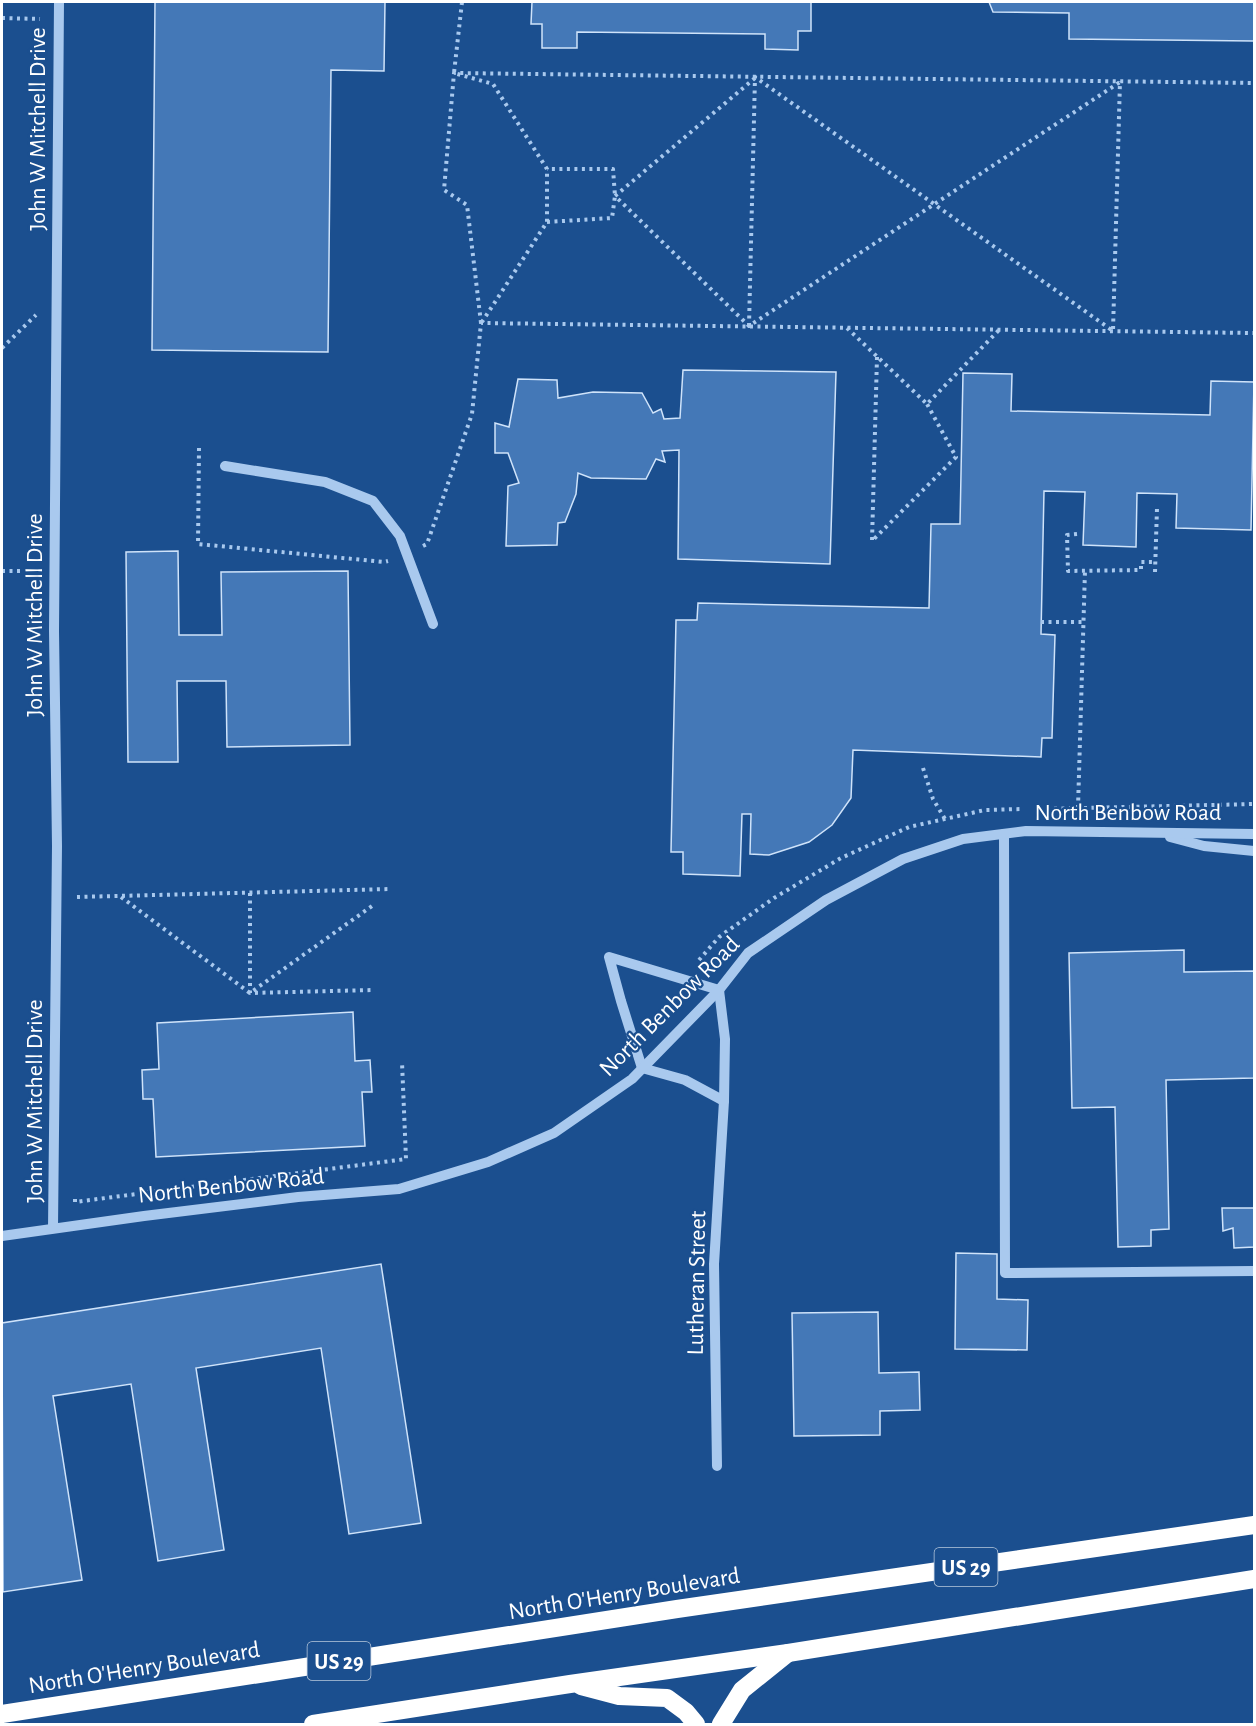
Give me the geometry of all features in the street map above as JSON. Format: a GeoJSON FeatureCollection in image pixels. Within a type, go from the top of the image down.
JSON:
{"type":"FeatureCollection","features":[{"type":"Feature","properties":{"kind":"highway","name":"North O'Henry Boulevard"},"geometry":{"type":"LineString","coordinates":[[2,1714],[676,1609],[1254,1525]]}},
{"type":"Feature","properties":{"kind":"highway","name":"US 29"},"geometry":{"type":"LineString","coordinates":[[313,1725],[1254,1580]]}},
{"type":"Feature","properties":{"kind":"highway"},"geometry":{"type":"LineString","coordinates":[[720,1725],[742,1690],[788,1653]]}},
{"type":"Feature","properties":{"kind":"highway"},"geometry":{"type":"LineString","coordinates":[[570,1684],[619,1696],[667,1698],[686,1712],[696,1725]]}},
{"type":"Feature","properties":{"kind":"street","name":"John W Mitchell Drive"},"geometry":{"type":"LineString","coordinates":[[53,1228],[57,846],[54,620],[59,2]]}},
{"type":"Feature","properties":{"kind":"street"},"geometry":{"type":"LineString","coordinates":[[225,466],[325,482],[373,501],[400,536],[433,624]]}},
{"type":"Feature","properties":{"kind":"street","name":"North Benbow Road"},"geometry":{"type":"LineString","coordinates":[[2,1236],[298,1197],[399,1189],[488,1162],[554,1133],[632,1080],[719,990],[748,953],[826,900],[903,859],[963,839],[1026,831],[1254,834]]}},
{"type":"Feature","properties":{"kind":"street"},"geometry":{"type":"LineString","coordinates":[[1156,833],[1204,846],[1254,851]]}},
{"type":"Feature","properties":{"kind":"street"},"geometry":{"type":"LineString","coordinates":[[1004,834],[1005,1273],[1254,1271]]}},
{"type":"Feature","properties":{"kind":"street"},"geometry":{"type":"LineString","coordinates":[[719,990],[609,957],[642,1068],[685,1080],[724,1101]]}},
{"type":"Feature","properties":{"kind":"street","name":"Lutheran Street"},"geometry":{"type":"LineString","coordinates":[[717,1466],[714,1264],[724,1101],[725,1039],[719,990]]}},
{"type":"Feature","properties":{"kind":"path"},"geometry":{"type":"LineString","coordinates":[[199,448],[198,544],[384,562],[406,555],[427,544],[472,414],[481,323],[467,205],[444,190],[462,2]]}},
{"type":"Feature","properties":{"kind":"path"},"geometry":{"type":"LineString","coordinates":[[2,18],[40,19]]}},
{"type":"Feature","properties":{"kind":"path"},"geometry":{"type":"LineString","coordinates":[[454,73],[1254,83]]}},
{"type":"Feature","properties":{"kind":"path"},"geometry":{"type":"LineString","coordinates":[[454,73],[494,84],[547,169],[547,222],[481,323]]}},
{"type":"Feature","properties":{"kind":"path"},"geometry":{"type":"LineString","coordinates":[[615,196],[755,77]]}},
{"type":"Feature","properties":{"kind":"path"},"geometry":{"type":"LineString","coordinates":[[755,77],[1113,331]]}},
{"type":"Feature","properties":{"kind":"path"},"geometry":{"type":"LineString","coordinates":[[749,326],[755,77]]}},
{"type":"Feature","properties":{"kind":"path"},"geometry":{"type":"LineString","coordinates":[[749,326],[1120,81]]}},
{"type":"Feature","properties":{"kind":"path"},"geometry":{"type":"LineString","coordinates":[[1113,331],[1120,81]]}},
{"type":"Feature","properties":{"kind":"path"},"geometry":{"type":"LineString","coordinates":[[547,169],[613,169],[615,196],[612,218],[547,222]]}},
{"type":"Feature","properties":{"kind":"path"},"geometry":{"type":"LineString","coordinates":[[615,196],[749,326]]}},
{"type":"Feature","properties":{"kind":"path"},"geometry":{"type":"LineString","coordinates":[[2,348],[41,310]]}},
{"type":"Feature","properties":{"kind":"path"},"geometry":{"type":"LineString","coordinates":[[481,323],[1254,333]]}},
{"type":"Feature","properties":{"kind":"path"},"geometry":{"type":"LineString","coordinates":[[847,328],[927,404],[956,457],[872,541],[877,357]]}},
{"type":"Feature","properties":{"kind":"path"},"geometry":{"type":"LineString","coordinates":[[927,404],[999,330]]}},
{"type":"Feature","properties":{"kind":"path"},"geometry":{"type":"LineString","coordinates":[[1155,572],[1157,508]]}},
{"type":"Feature","properties":{"kind":"path"},"geometry":{"type":"LineString","coordinates":[[1077,534],[1068,535],[1068,571],[1141,570],[1141,562],[1155,562]]}},
{"type":"Feature","properties":{"kind":"path"},"geometry":{"type":"LineString","coordinates":[[1078,808],[1085,570]]}},
{"type":"Feature","properties":{"kind":"path"},"geometry":{"type":"LineString","coordinates":[[2,571],[39,571]]}},
{"type":"Feature","properties":{"kind":"path"},"geometry":{"type":"LineString","coordinates":[[1041,622],[1084,622]]}},
{"type":"Feature","properties":{"kind":"path"},"geometry":{"type":"LineString","coordinates":[[923,768],[933,799],[945,819]]}},
{"type":"Feature","properties":{"kind":"path"},"geometry":{"type":"LineString","coordinates":[[77,897],[391,889]]}},
{"type":"Feature","properties":{"kind":"path"},"geometry":{"type":"LineString","coordinates":[[250,893],[250,993]]}},
{"type":"Feature","properties":{"kind":"path"},"geometry":{"type":"LineString","coordinates":[[120,896],[250,993],[373,990]]}},
{"type":"Feature","properties":{"kind":"path"},"geometry":{"type":"LineString","coordinates":[[250,993],[372,906]]}},
{"type":"Feature","properties":{"kind":"path"},"geometry":{"type":"LineString","coordinates":[[75,1190],[75,1202],[406,1159],[402,1062]]}},
{"type":"Feature","properties":{"kind":"building"},"geometry":{"type":"Polygon","coordinates":[[[155,2],[385,2],[384,71],[331,70],[328,352],[152,350],[155,2]]]}},
{"type":"Feature","properties":{"kind":"building"},"geometry":{"type":"Polygon","coordinates":[[[532,2],[811,2],[811,31],[798,31],[798,50],[765,49],[765,34],[577,32],[577,48],[542,48],[542,24],[531,24],[532,2]]]}},
{"type":"Feature","properties":{"kind":"building"},"geometry":{"type":"Polygon","coordinates":[[[989,2],[1254,2],[1254,41],[1069,39],[1069,13],[993,12],[989,2]]]}},
{"type":"Feature","properties":{"kind":"building"},"geometry":{"type":"Polygon","coordinates":[[[683,370],[836,372],[830,564],[678,559],[679,450],[662,451],[665,462],[656,459],[646,479],[591,478],[578,473],[576,494],[565,522],[558,523],[557,545],[506,546],[508,486],[519,483],[508,453],[495,453],[495,423],[509,427],[518,379],[557,380],[558,398],[593,392],[642,393],[653,413],[661,409],[664,419],[680,418],[683,370]]]}},
{"type":"Feature","properties":{"kind":"building"},"geometry":{"type":"Polygon","coordinates":[[[963,373],[1012,374],[1011,411],[1210,415],[1211,381],[1254,382],[1251,530],[1176,528],[1177,494],[1137,493],[1136,547],[1083,545],[1085,492],[1044,491],[1041,634],[1055,635],[1052,738],[1042,738],[1041,757],[853,750],[851,798],[832,825],[809,842],[769,855],[750,854],[751,814],[742,814],[740,876],[683,874],[683,852],[671,852],[676,620],[697,620],[698,603],[929,608],[931,524],[960,524],[963,373]]]}},
{"type":"Feature","properties":{"kind":"building"},"geometry":{"type":"Polygon","coordinates":[[[178,551],[179,635],[222,635],[221,572],[348,571],[350,745],[227,747],[226,681],[177,681],[178,762],[128,762],[126,552],[178,551]]]}},
{"type":"Feature","properties":{"kind":"building"},"geometry":{"type":"Polygon","coordinates":[[[1184,950],[1184,972],[1254,971],[1254,1078],[1166,1080],[1169,1229],[1151,1230],[1151,1246],[1118,1247],[1115,1107],[1072,1108],[1069,953],[1184,950]]]}},
{"type":"Feature","properties":{"kind":"building"},"geometry":{"type":"Polygon","coordinates":[[[353,1012],[355,1061],[370,1060],[372,1092],[362,1092],[365,1146],[156,1157],[153,1099],[143,1099],[142,1070],[159,1069],[157,1023],[353,1012]]]}},
{"type":"Feature","properties":{"kind":"building"},"geometry":{"type":"Polygon","coordinates":[[[1222,1208],[1254,1208],[1254,1247],[1234,1248],[1233,1228],[1223,1231],[1222,1208]]]}},
{"type":"Feature","properties":{"kind":"building"},"geometry":{"type":"Polygon","coordinates":[[[956,1253],[997,1254],[997,1299],[1028,1300],[1027,1350],[955,1349],[956,1253]]]}},
{"type":"Feature","properties":{"kind":"building"},"geometry":{"type":"Polygon","coordinates":[[[381,1264],[421,1523],[349,1534],[321,1348],[196,1368],[224,1550],[158,1561],[131,1384],[53,1396],[82,1580],[3,1592],[2,1323],[381,1264]]]}},
{"type":"Feature","properties":{"kind":"building"},"geometry":{"type":"Polygon","coordinates":[[[878,1312],[879,1373],[919,1372],[920,1410],[880,1411],[880,1435],[794,1436],[792,1313],[878,1312]]]}}]}
